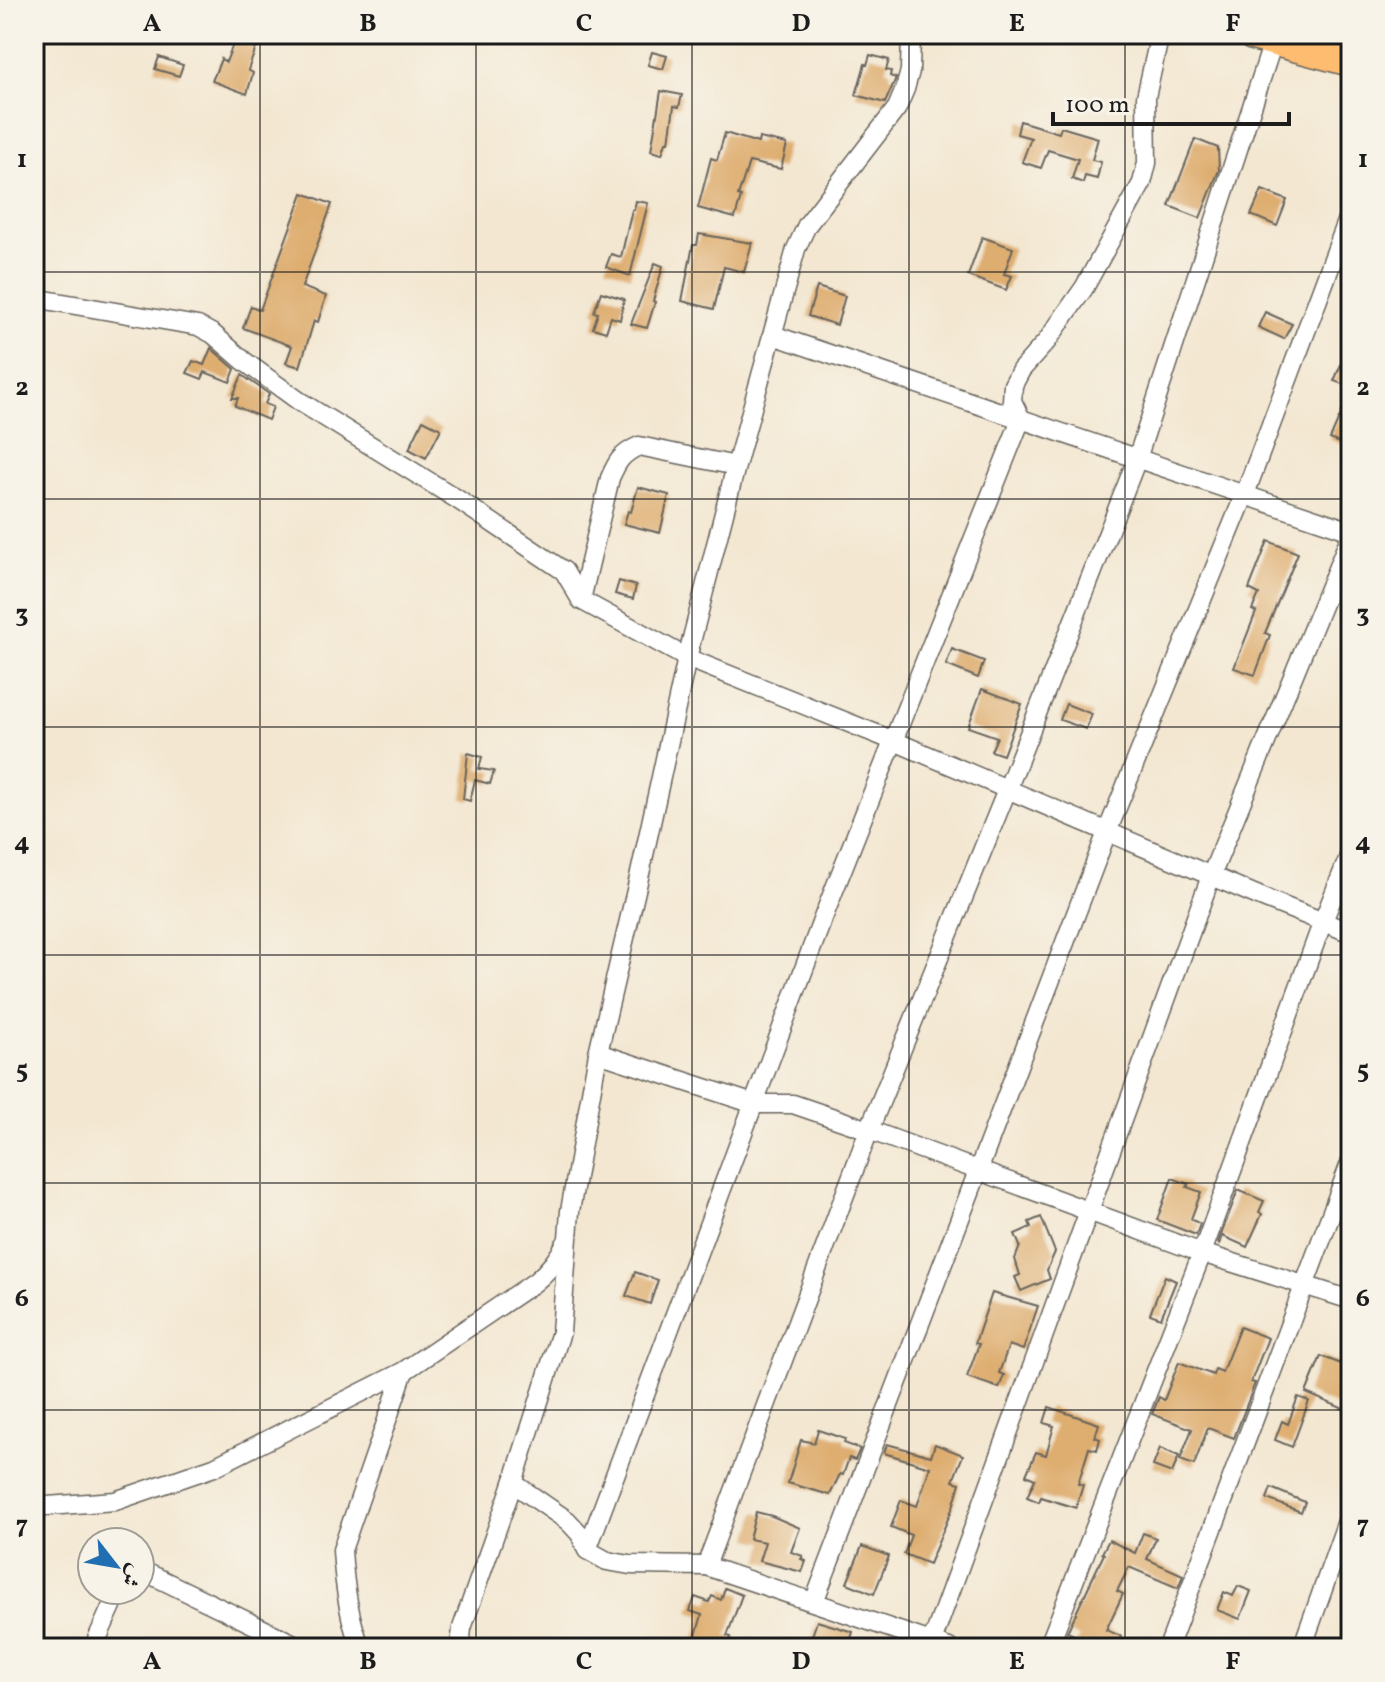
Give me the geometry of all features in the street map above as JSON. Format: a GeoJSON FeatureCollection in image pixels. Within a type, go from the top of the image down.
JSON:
{"type":"FeatureCollection","features":[{"type":"Feature","properties":{"kind":"highway"},"geometry":{"type":"LineString","coordinates":[[1264,37],[1351,60]]}},
{"type":"Feature","properties":{"kind":"street"},"geometry":{"type":"LineString","coordinates":[[463,1648],[462,1628],[561,1332],[575,1180],[598,1053],[687,658],[796,249],[807,225],[897,108],[910,71],[911,34]]}},
{"type":"Feature","properties":{"kind":"street"},"geometry":{"type":"LineString","coordinates":[[587,1550],[823,918],[1021,419],[1012,401],[1013,385],[1021,370],[1047,341],[1084,288],[1142,183],[1147,163],[1146,97],[1160,34]]}},
{"type":"Feature","properties":{"kind":"street"},"geometry":{"type":"LineString","coordinates":[[706,1566],[869,1130],[1137,459],[1264,37]]}},
{"type":"Feature","properties":{"kind":"street"},"geometry":{"type":"LineString","coordinates":[[814,1602],[1107,832],[1245,494],[1351,211]]}},
{"type":"Feature","properties":{"kind":"street"},"geometry":{"type":"LineString","coordinates":[[34,298],[198,326],[213,334],[299,401],[457,499],[564,571],[581,600],[687,658],[894,741],[1351,933]]}},
{"type":"Feature","properties":{"kind":"street"},"geometry":{"type":"LineString","coordinates":[[513,1483],[568,1521],[580,1534],[587,1550],[607,1561],[630,1565],[706,1566],[941,1645],[1089,1211],[1211,876],[1351,533],[1245,494],[773,335]]}},
{"type":"Feature","properties":{"kind":"street"},"geometry":{"type":"LineString","coordinates":[[581,600],[610,478],[627,451],[639,446],[736,466]]}},
{"type":"Feature","properties":{"kind":"street"},"geometry":{"type":"LineString","coordinates":[[1048,1648],[1202,1253],[1351,852]]}},
{"type":"Feature","properties":{"kind":"street"},"geometry":{"type":"LineString","coordinates":[[598,1053],[754,1104],[793,1104],[1202,1253],[1351,1300]]}},
{"type":"Feature","properties":{"kind":"street"},"geometry":{"type":"LineString","coordinates":[[1168,1648],[1351,1161]]}},
{"type":"Feature","properties":{"kind":"street"},"geometry":{"type":"LineString","coordinates":[[34,1507],[115,1501],[214,1467],[404,1371],[535,1282],[559,1257],[567,1241]]}},
{"type":"Feature","properties":{"kind":"street"},"geometry":{"type":"LineString","coordinates":[[361,1648],[347,1597],[342,1550],[404,1371]]}},
{"type":"Feature","properties":{"kind":"street"},"geometry":{"type":"LineString","coordinates":[[1302,1648],[1351,1510]]}},
{"type":"Feature","properties":{"kind":"street"},"geometry":{"type":"LineString","coordinates":[[156,1577],[302,1648]]}},
{"type":"Feature","properties":{"kind":"street"},"geometry":{"type":"LineString","coordinates":[[93,1648],[112,1606]]}},
{"type":"Feature","properties":{"kind":"building"},"geometry":{"type":"Polygon","coordinates":[[[237,34],[261,34],[248,70],[253,73],[247,94],[212,81],[221,59],[226,62],[237,34]]]}},
{"type":"Feature","properties":{"kind":"building"},"geometry":{"type":"Polygon","coordinates":[[[652,52],[667,56],[663,69],[648,65],[652,52]]]}},
{"type":"Feature","properties":{"kind":"building"},"geometry":{"type":"Polygon","coordinates":[[[870,55],[889,60],[886,70],[896,78],[885,103],[856,95],[870,55]]]}},
{"type":"Feature","properties":{"kind":"building"},"geometry":{"type":"Polygon","coordinates":[[[159,57],[183,65],[179,76],[155,69],[159,57]]]}},
{"type":"Feature","properties":{"kind":"building"},"geometry":{"type":"Polygon","coordinates":[[[661,91],[682,95],[679,107],[674,106],[669,142],[666,142],[662,154],[651,151],[661,91]]]}},
{"type":"Feature","properties":{"kind":"building"},"geometry":{"type":"Polygon","coordinates":[[[1020,121],[1059,133],[1061,127],[1098,138],[1092,160],[1101,162],[1097,179],[1085,176],[1083,183],[1072,179],[1078,159],[1048,150],[1041,168],[1022,162],[1031,138],[1017,134],[1020,121]]]}},
{"type":"Feature","properties":{"kind":"building"},"geometry":{"type":"Polygon","coordinates":[[[725,133],[758,143],[759,138],[787,144],[781,169],[749,162],[738,196],[741,197],[735,218],[698,208],[711,158],[717,160],[725,133]]]}},
{"type":"Feature","properties":{"kind":"building"},"geometry":{"type":"Polygon","coordinates":[[[1195,139],[1218,148],[1219,170],[1200,218],[1169,206],[1195,139]]]}},
{"type":"Feature","properties":{"kind":"building"},"geometry":{"type":"Polygon","coordinates":[[[1262,190],[1287,200],[1277,226],[1251,215],[1262,190]]]}},
{"type":"Feature","properties":{"kind":"building"},"geometry":{"type":"Polygon","coordinates":[[[303,193],[332,204],[302,287],[326,296],[318,322],[314,321],[300,367],[286,363],[292,346],[243,328],[251,306],[260,310],[303,193]]]}},
{"type":"Feature","properties":{"kind":"building"},"geometry":{"type":"Polygon","coordinates":[[[636,201],[648,203],[630,276],[606,267],[611,254],[621,257],[636,201]]]}},
{"type":"Feature","properties":{"kind":"building"},"geometry":{"type":"Polygon","coordinates":[[[699,234],[752,243],[744,272],[724,267],[714,309],[682,301],[693,245],[697,245],[699,234]]]}},
{"type":"Feature","properties":{"kind":"building"},"geometry":{"type":"Polygon","coordinates":[[[982,237],[1013,248],[1004,274],[1012,276],[1006,290],[968,276],[982,237]]]}},
{"type":"Feature","properties":{"kind":"building"},"geometry":{"type":"Polygon","coordinates":[[[655,263],[663,266],[647,328],[631,324],[655,263]]]}},
{"type":"Feature","properties":{"kind":"building"},"geometry":{"type":"Polygon","coordinates":[[[817,287],[845,296],[837,325],[808,316],[817,287]]]}},
{"type":"Feature","properties":{"kind":"building"},"geometry":{"type":"Polygon","coordinates":[[[601,292],[624,299],[620,320],[611,317],[606,332],[593,328],[598,313],[594,312],[601,292]]]}},
{"type":"Feature","properties":{"kind":"building"},"geometry":{"type":"Polygon","coordinates":[[[1265,312],[1292,324],[1284,339],[1258,327],[1265,312]]]}},
{"type":"Feature","properties":{"kind":"building"},"geometry":{"type":"Polygon","coordinates":[[[1351,341],[1351,387],[1334,381],[1351,341]]]}},
{"type":"Feature","properties":{"kind":"building"},"geometry":{"type":"Polygon","coordinates":[[[211,348],[235,369],[230,382],[205,372],[202,379],[187,373],[193,361],[204,365],[211,348]]]}},
{"type":"Feature","properties":{"kind":"building"},"geometry":{"type":"Polygon","coordinates":[[[242,375],[269,394],[265,404],[273,407],[268,420],[235,406],[238,398],[232,398],[242,375]]]}},
{"type":"Feature","properties":{"kind":"building"},"geometry":{"type":"Polygon","coordinates":[[[1351,391],[1351,440],[1348,447],[1330,439],[1351,391]]]}},
{"type":"Feature","properties":{"kind":"building"},"geometry":{"type":"Polygon","coordinates":[[[423,420],[441,429],[426,458],[409,449],[423,420]]]}},
{"type":"Feature","properties":{"kind":"building"},"geometry":{"type":"Polygon","coordinates":[[[638,487],[669,495],[660,533],[624,524],[638,487]]]}},
{"type":"Feature","properties":{"kind":"building"},"geometry":{"type":"Polygon","coordinates":[[[1268,541],[1298,553],[1265,633],[1270,635],[1255,675],[1234,668],[1256,612],[1252,610],[1259,594],[1249,589],[1268,541]]]}},
{"type":"Feature","properties":{"kind":"building"},"geometry":{"type":"Polygon","coordinates":[[[619,581],[636,586],[633,599],[615,594],[619,581]]]}},
{"type":"Feature","properties":{"kind":"building"},"geometry":{"type":"Polygon","coordinates":[[[952,649],[984,661],[978,678],[946,665],[952,649]]]}},
{"type":"Feature","properties":{"kind":"building"},"geometry":{"type":"Polygon","coordinates":[[[982,689],[1022,704],[1003,755],[991,751],[997,737],[968,727],[982,689]]]}},
{"type":"Feature","properties":{"kind":"building"},"geometry":{"type":"Polygon","coordinates":[[[1066,704],[1092,714],[1086,729],[1060,720],[1066,704]]]}},
{"type":"Feature","properties":{"kind":"building"},"geometry":{"type":"Polygon","coordinates":[[[468,753],[482,757],[479,769],[494,771],[490,784],[475,780],[470,801],[463,799],[468,753]]]}},
{"type":"Feature","properties":{"kind":"building"},"geometry":{"type":"Polygon","coordinates":[[[1172,1178],[1201,1192],[1191,1219],[1200,1224],[1196,1235],[1157,1220],[1172,1178]]]}},
{"type":"Feature","properties":{"kind":"building"},"geometry":{"type":"Polygon","coordinates":[[[1238,1190],[1264,1201],[1259,1212],[1262,1214],[1247,1247],[1223,1236],[1218,1243],[1238,1190]]]}},
{"type":"Feature","properties":{"kind":"building"},"geometry":{"type":"Polygon","coordinates":[[[1041,1217],[1055,1252],[1047,1270],[1050,1279],[1021,1291],[1015,1277],[1020,1275],[1015,1259],[1020,1246],[1015,1234],[1031,1227],[1029,1222],[1041,1217]]]}},
{"type":"Feature","properties":{"kind":"building"},"geometry":{"type":"Polygon","coordinates":[[[635,1272],[658,1280],[650,1304],[626,1296],[635,1272]]]}},
{"type":"Feature","properties":{"kind":"building"},"geometry":{"type":"Polygon","coordinates":[[[1165,1276],[1176,1281],[1161,1318],[1150,1314],[1165,1276]]]}},
{"type":"Feature","properties":{"kind":"building"},"geometry":{"type":"Polygon","coordinates":[[[992,1293],[1038,1306],[1023,1350],[1009,1345],[999,1373],[1004,1375],[999,1388],[967,1377],[992,1293]]]}},
{"type":"Feature","properties":{"kind":"building"},"geometry":{"type":"Polygon","coordinates":[[[1240,1327],[1268,1338],[1234,1438],[1208,1428],[1194,1465],[1180,1460],[1192,1429],[1152,1414],[1159,1397],[1164,1400],[1179,1362],[1213,1375],[1215,1369],[1222,1372],[1240,1327]]]}},
{"type":"Feature","properties":{"kind":"building"},"geometry":{"type":"Polygon","coordinates":[[[1321,1356],[1351,1368],[1351,1398],[1346,1410],[1306,1393],[1321,1356]]]}},
{"type":"Feature","properties":{"kind":"building"},"geometry":{"type":"Polygon","coordinates":[[[1298,1397],[1309,1401],[1292,1447],[1275,1440],[1282,1421],[1288,1424],[1298,1397]]]}},
{"type":"Feature","properties":{"kind":"building"},"geometry":{"type":"Polygon","coordinates":[[[1049,1407],[1099,1424],[1095,1437],[1100,1439],[1097,1450],[1089,1448],[1078,1484],[1083,1485],[1076,1508],[1041,1497],[1039,1502],[1027,1497],[1035,1479],[1026,1475],[1036,1452],[1046,1455],[1054,1426],[1044,1423],[1049,1407]]]}},
{"type":"Feature","properties":{"kind":"building"},"geometry":{"type":"Polygon","coordinates":[[[818,1430],[845,1439],[844,1443],[860,1449],[855,1460],[849,1458],[843,1475],[840,1474],[830,1495],[788,1483],[801,1440],[814,1443],[818,1430]]]}},
{"type":"Feature","properties":{"kind":"building"},"geometry":{"type":"Polygon","coordinates":[[[887,1444],[931,1456],[935,1444],[963,1455],[953,1481],[960,1483],[953,1507],[929,1564],[904,1554],[911,1535],[891,1527],[901,1500],[917,1506],[930,1467],[884,1453],[887,1444]]]}},
{"type":"Feature","properties":{"kind":"building"},"geometry":{"type":"Polygon","coordinates":[[[1160,1448],[1179,1456],[1172,1473],[1153,1466],[1160,1448]]]}},
{"type":"Feature","properties":{"kind":"building"},"geometry":{"type":"Polygon","coordinates":[[[1271,1488],[1305,1502],[1301,1512],[1267,1499],[1271,1488]]]}},
{"type":"Feature","properties":{"kind":"building"},"geometry":{"type":"Polygon","coordinates":[[[756,1512],[800,1528],[791,1552],[803,1556],[801,1559],[806,1561],[802,1572],[759,1561],[765,1542],[749,1539],[756,1512]]]}},
{"type":"Feature","properties":{"kind":"building"},"geometry":{"type":"Polygon","coordinates":[[[1143,1533],[1156,1538],[1147,1559],[1183,1575],[1178,1588],[1129,1567],[1117,1591],[1123,1594],[1106,1630],[1121,1636],[1116,1648],[1074,1648],[1079,1637],[1067,1632],[1109,1540],[1135,1553],[1143,1533]]]}},
{"type":"Feature","properties":{"kind":"building"},"geometry":{"type":"Polygon","coordinates":[[[862,1546],[889,1556],[874,1594],[847,1583],[862,1546]]]}},
{"type":"Feature","properties":{"kind":"building"},"geometry":{"type":"Polygon","coordinates":[[[1238,1586],[1251,1591],[1240,1619],[1217,1610],[1224,1592],[1233,1596],[1238,1586]]]}},
{"type":"Feature","properties":{"kind":"building"},"geometry":{"type":"Polygon","coordinates":[[[725,1588],[742,1595],[727,1636],[731,1637],[728,1648],[714,1648],[715,1644],[695,1639],[702,1615],[690,1611],[695,1597],[709,1602],[712,1596],[721,1600],[725,1588]]]}},
{"type":"Feature","properties":{"kind":"building"},"geometry":{"type":"Polygon","coordinates":[[[817,1621],[853,1632],[848,1648],[808,1648],[817,1621]]]}}]}
